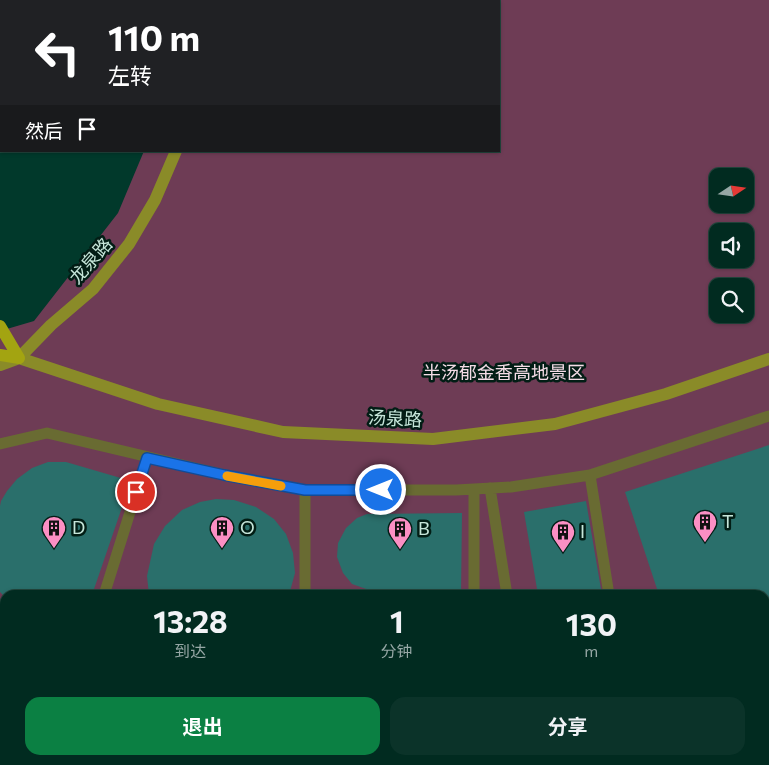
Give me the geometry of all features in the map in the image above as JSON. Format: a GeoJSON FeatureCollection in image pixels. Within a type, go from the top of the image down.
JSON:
{"type":"FeatureCollection","features":[{"type":"Feature","properties":{"kind":"main road","name":"龙泉路"},"geometry":{"type":"LineString","coordinates":[[0,365],[19,358],[51,325],[93,289],[129,244],[154,200],[176,152]]}},
{"type":"Feature","properties":{"kind":"main road"},"geometry":{"type":"LineString","coordinates":[[0,326],[19,358]]}},
{"type":"Feature","properties":{"kind":"main road"},"geometry":{"type":"LineString","coordinates":[[0,356],[19,358]]}},
{"type":"Feature","properties":{"kind":"main road","name":"汤泉路"},"geometry":{"type":"LineString","coordinates":[[19,358],[158,404],[283,432],[433,439],[556,424],[666,394],[769,359]]}},
{"type":"Feature","properties":{"kind":"street"},"geometry":{"type":"LineString","coordinates":[[0,444],[47,433],[147,458],[305,490],[474,489],[511,487],[590,475],[769,416]]}},
{"type":"Feature","properties":{"kind":"street"},"geometry":{"type":"LineString","coordinates":[[106,590],[147,458]]}},
{"type":"Feature","properties":{"kind":"street"},"geometry":{"type":"LineString","coordinates":[[590,475],[608,590]]}},
{"type":"Feature","properties":{"kind":"street"},"geometry":{"type":"LineString","coordinates":[[490,488],[506,590]]}},
{"type":"Feature","properties":{"kind":"street"},"geometry":{"type":"LineString","coordinates":[[474,489],[474,590]]}},
{"type":"Feature","properties":{"kind":"street"},"geometry":{"type":"LineString","coordinates":[[305,490],[305,590]]}},
{"type":"Feature","properties":{"kind":"green space","name":"半汤郁金香高地景区"},"geometry":{"type":"Polygon","coordinates":[[[500,0],[769,0],[769,590],[0,590],[0,331],[34,321],[118,213],[144,152],[500,152],[500,0]]]}},
{"type":"Feature","properties":{"kind":"building","name":"T"},"geometry":{"type":"Polygon","coordinates":[[[769,445],[769,590],[657,590],[625,492],[769,445]]]}},
{"type":"Feature","properties":{"kind":"building","name":"D"},"geometry":{"type":"Polygon","coordinates":[[[48,462],[66,462],[131,481],[94,590],[0,590],[1,501],[17,479],[32,468],[48,462]]]}},
{"type":"Feature","properties":{"kind":"building","name":"O"},"geometry":{"type":"Polygon","coordinates":[[[216,499],[234,500],[256,507],[274,519],[286,534],[293,553],[295,573],[290,590],[148,590],[147,576],[154,544],[165,526],[182,510],[200,502],[216,499]]]}},
{"type":"Feature","properties":{"kind":"building","name":"I"},"geometry":{"type":"Polygon","coordinates":[[[586,501],[601,590],[537,590],[524,512],[586,501]]]}},
{"type":"Feature","properties":{"kind":"building","name":"B"},"geometry":{"type":"Polygon","coordinates":[[[462,513],[461,590],[369,590],[352,584],[343,573],[337,557],[338,543],[346,528],[357,518],[367,514],[462,513]]]}},
{"type":"Feature","properties":{"kind":"slow traffic"},"geometry":{"type":"LineString","coordinates":[[227,476],[281,486]]}},
{"type":"Feature","properties":{"kind":"place","name":"T"},"geometry":{"type":"Point","coordinates":[705,543]}},
{"type":"Feature","properties":{"kind":"place","name":"D"},"geometry":{"type":"Point","coordinates":[54,549]}},
{"type":"Feature","properties":{"kind":"place","name":"O"},"geometry":{"type":"Point","coordinates":[222,549]}},
{"type":"Feature","properties":{"kind":"place","name":"B"},"geometry":{"type":"Point","coordinates":[400,550]}},
{"type":"Feature","properties":{"kind":"place","name":"I"},"geometry":{"type":"Point","coordinates":[563,553]}},
{"type":"Feature","properties":{"kind":"route"},"geometry":{"type":"LineString","coordinates":[[136,492],[147,458],[305,490],[381,490]]}}]}
